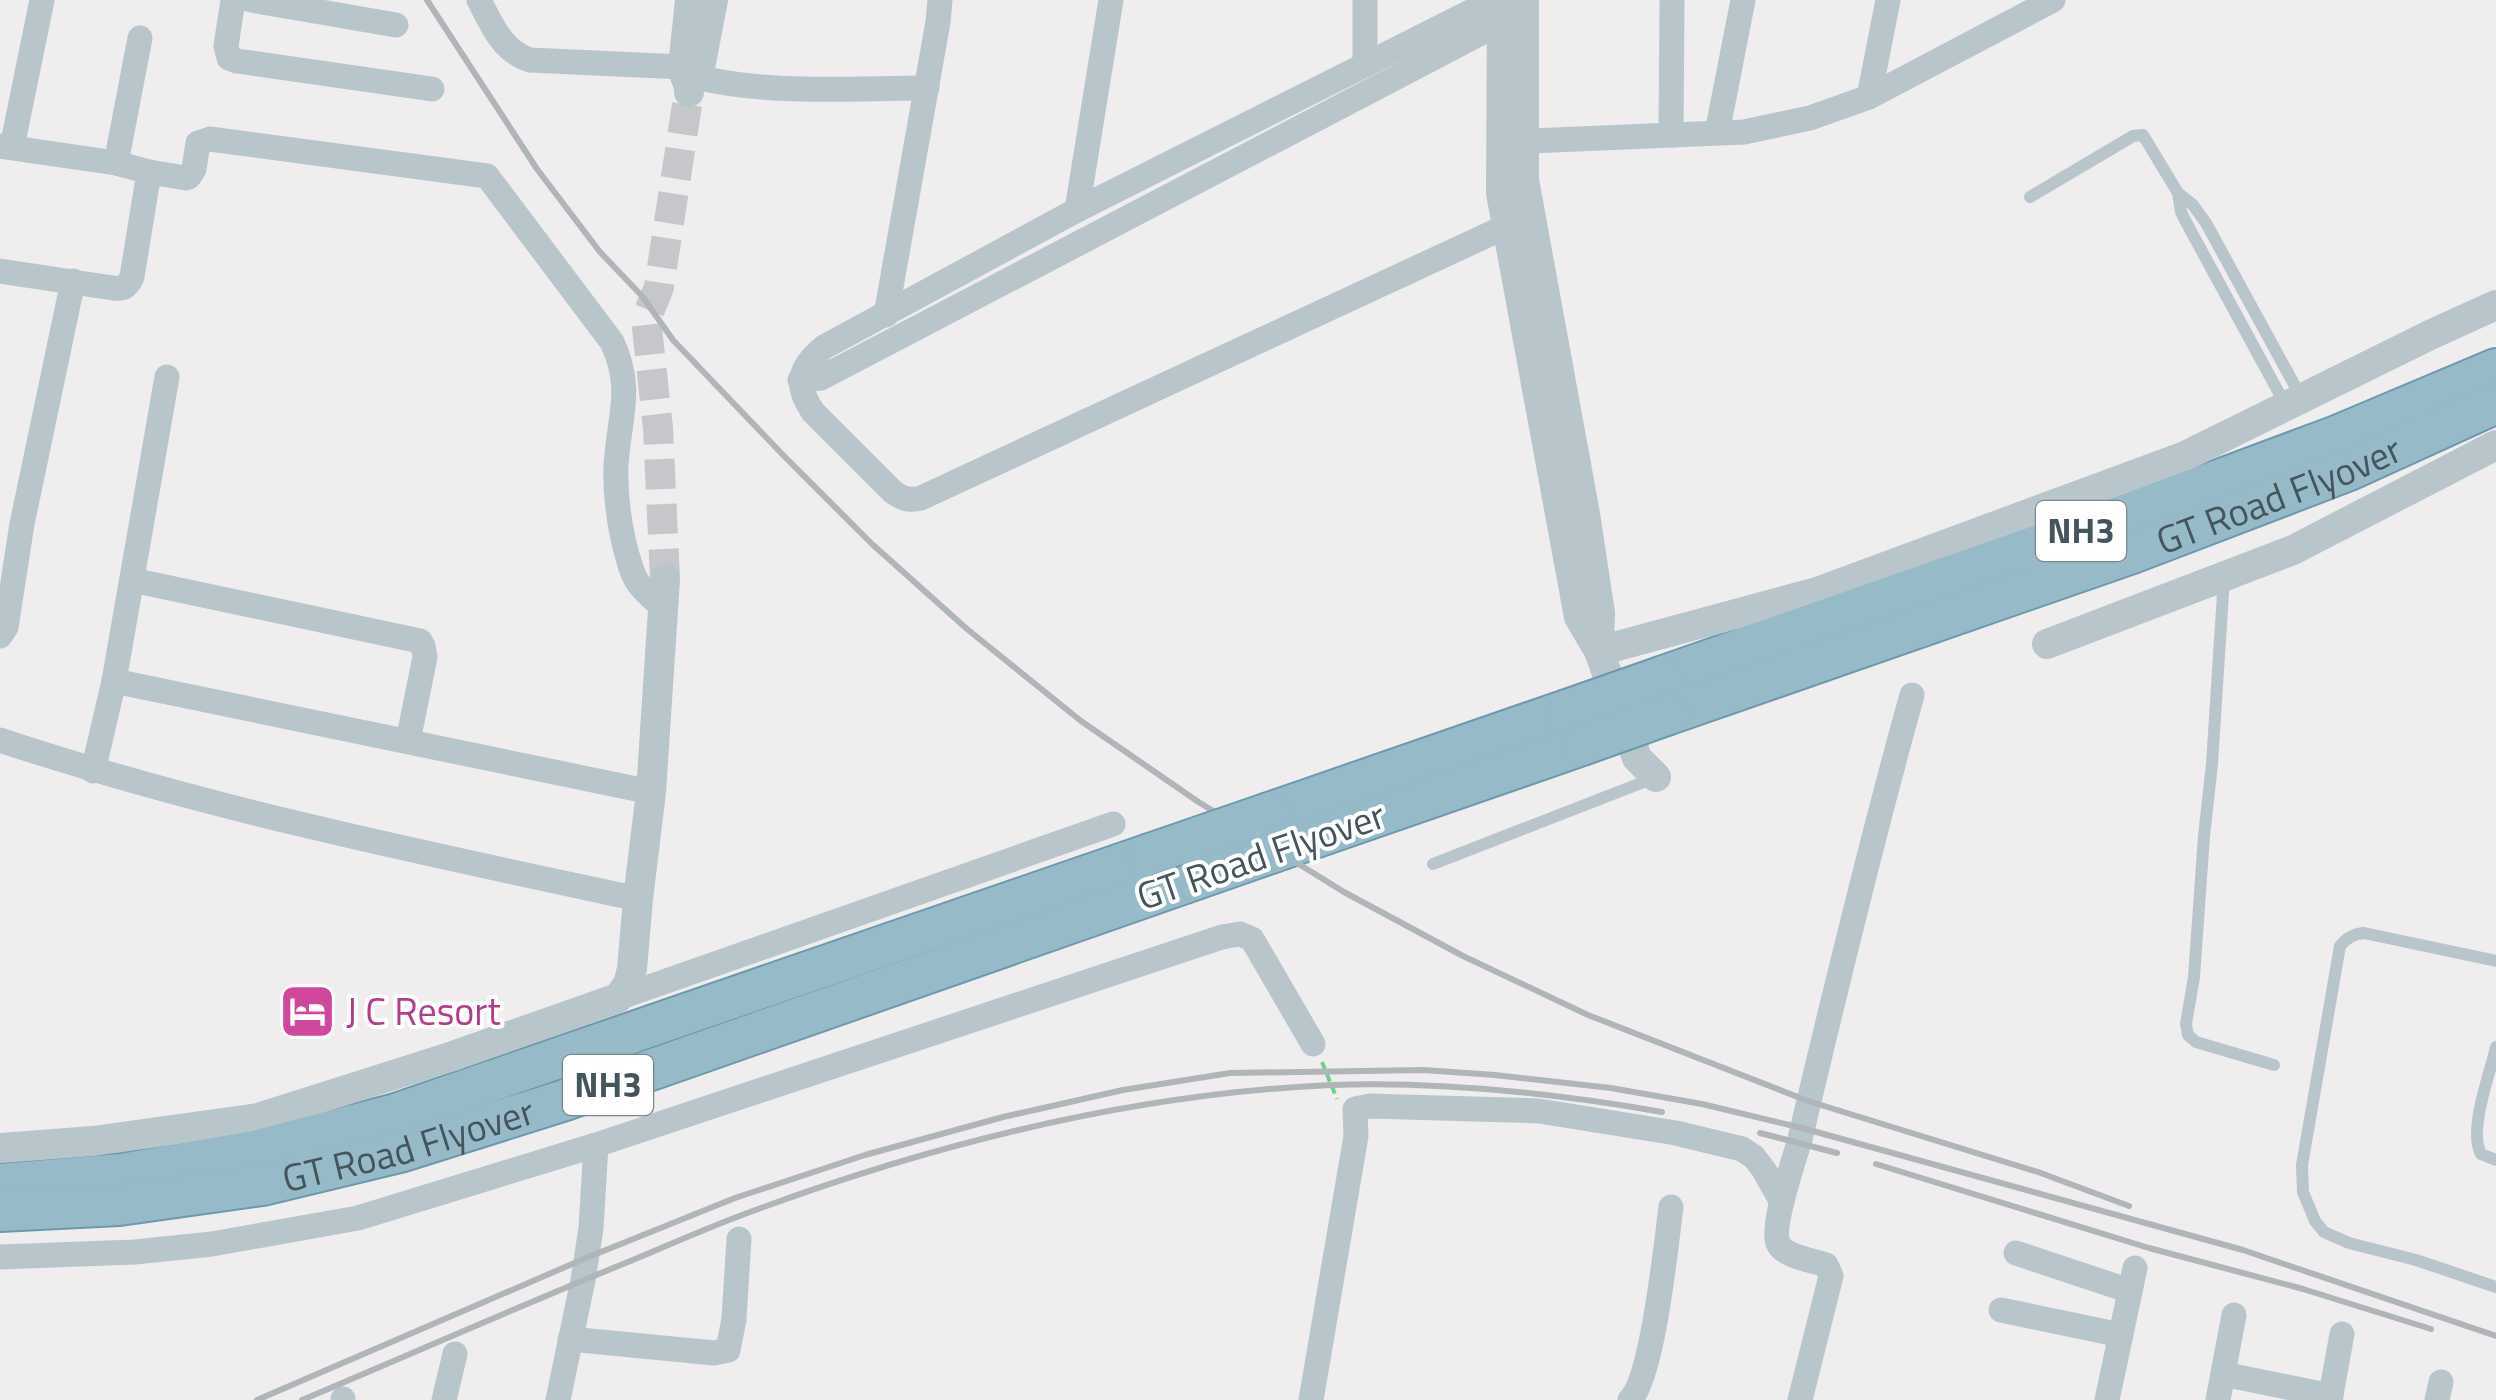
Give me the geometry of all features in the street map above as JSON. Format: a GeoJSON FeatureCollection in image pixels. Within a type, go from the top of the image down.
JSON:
{"type":"FeatureCollection","features":[{"type":"Feature","properties":{"kind":"highway","name":"GT Road Flyover"},"geometry":{"type":"LineString","coordinates":[[1665,696],[2337,436],[2496,369]]}},
{"type":"Feature","properties":{"kind":"highway","name":"GT Road Flyover"},"geometry":{"type":"LineString","coordinates":[[0,1184],[122,1174],[254,1151],[396,1114],[1147,855],[1277,830],[1665,696],[2132,553],[2348,470],[2496,403]]}},
{"type":"Feature","properties":{"kind":"highway","name":"GT Road Flyover"},"geometry":{"type":"LineString","coordinates":[[0,1212],[119,1205],[262,1185],[403,1151],[565,1100],[1196,879],[1277,830]]}},
{"type":"Feature","properties":{"kind":"street"},"geometry":{"type":"LineString","coordinates":[[42,0],[6,146],[186,178],[194,169],[198,142],[210,139],[487,176],[612,342],[622,362],[625,399],[616,462],[620,526],[635,582],[641,590],[664,593],[651,792],[632,969],[618,998]]}},
{"type":"Feature","properties":{"kind":"street"},"geometry":{"type":"LineString","coordinates":[[233,0],[226,46],[230,58],[237,62],[432,89]]}},
{"type":"Feature","properties":{"kind":"street"},"geometry":{"type":"LineString","coordinates":[[251,0],[396,25]]}},
{"type":"Feature","properties":{"kind":"street"},"geometry":{"type":"LineString","coordinates":[[478,0],[506,47],[520,57],[777,89],[926,88]]}},
{"type":"Feature","properties":{"kind":"street"},"geometry":{"type":"LineString","coordinates":[[886,315],[940,0]]}},
{"type":"Feature","properties":{"kind":"street"},"geometry":{"type":"LineString","coordinates":[[1077,210],[1111,0]]}},
{"type":"Feature","properties":{"kind":"street"},"geometry":{"type":"LineString","coordinates":[[1365,0],[1365,64]]}},
{"type":"Feature","properties":{"kind":"street"},"geometry":{"type":"LineString","coordinates":[[1524,0],[1513,141],[1501,193],[1579,618],[1599,650],[1637,758],[1656,778]]}},
{"type":"Feature","properties":{"kind":"street"},"geometry":{"type":"LineString","coordinates":[[1671,135],[1672,0]]}},
{"type":"Feature","properties":{"kind":"street"},"geometry":{"type":"LineString","coordinates":[[1718,133],[1743,0]]}},
{"type":"Feature","properties":{"kind":"street"},"geometry":{"type":"LineString","coordinates":[[1868,97],[1888,0]]}},
{"type":"Feature","properties":{"kind":"street"},"geometry":{"type":"LineString","coordinates":[[689,80],[691,1]]}},
{"type":"Feature","properties":{"kind":"street"},"geometry":{"type":"LineString","coordinates":[[1513,141],[1744,132],[1810,118],[1868,97],[2040,4]]}},
{"type":"Feature","properties":{"kind":"street"},"geometry":{"type":"LineString","coordinates":[[1500,7],[1365,64],[1077,210],[824,347],[808,360],[800,380],[813,412],[894,492],[912,500],[1507,226]]}},
{"type":"Feature","properties":{"kind":"street"},"geometry":{"type":"LineString","coordinates":[[1500,7],[1513,141],[1524,180],[1585,514],[1600,613],[1599,650]]}},
{"type":"Feature","properties":{"kind":"street"},"geometry":{"type":"LineString","coordinates":[[800,380],[821,378],[1500,7]]}},
{"type":"Feature","properties":{"kind":"street"},"geometry":{"type":"LineString","coordinates":[[116,163],[140,38]]}},
{"type":"Feature","properties":{"kind":"street"},"geometry":{"type":"LineString","coordinates":[[0,271],[113,288],[128,286],[150,172]]}},
{"type":"Feature","properties":{"kind":"street"},"geometry":{"type":"LineString","coordinates":[[0,636],[6,627],[11,522],[73,281]]}},
{"type":"Feature","properties":{"kind":"street"},"geometry":{"type":"LineString","coordinates":[[1599,650],[1816,592],[2185,456],[2430,334],[2496,306]]}},
{"type":"Feature","properties":{"kind":"street"},"geometry":{"type":"LineString","coordinates":[[93,771],[114,680],[167,377]]}},
{"type":"Feature","properties":{"kind":"street"},"geometry":{"type":"LineString","coordinates":[[2046,644],[2292,550],[2496,445]]}},
{"type":"Feature","properties":{"kind":"street"},"geometry":{"type":"LineString","coordinates":[[132,580],[420,641],[424,657],[408,742]]}},
{"type":"Feature","properties":{"kind":"street"},"geometry":{"type":"LineString","coordinates":[[114,680],[651,792]]}},
{"type":"Feature","properties":{"kind":"street"},"geometry":{"type":"LineString","coordinates":[[1800,1400],[1831,1276],[1826,1264],[1782,1248],[1777,1232],[1912,695]]}},
{"type":"Feature","properties":{"kind":"street"},"geometry":{"type":"LineString","coordinates":[[0,740],[93,771],[389,845],[638,899]]}},
{"type":"Feature","properties":{"kind":"street"},"geometry":{"type":"LineString","coordinates":[[0,1148],[93,1141],[258,1118],[450,1057],[1113,824]]}},
{"type":"Feature","properties":{"kind":"street"},"geometry":{"type":"LineString","coordinates":[[0,1257],[135,1252],[212,1244],[358,1218],[596,1145],[1240,934],[1252,939],[1313,1044]]}},
{"type":"Feature","properties":{"kind":"street"},"geometry":{"type":"LineString","coordinates":[[1311,1400],[1356,1136],[1355,1109],[1370,1106],[1539,1110],[1676,1132],[1742,1149],[1764,1170],[1782,1202]]}},
{"type":"Feature","properties":{"kind":"street"},"geometry":{"type":"LineString","coordinates":[[558,1400],[591,1228],[596,1145]]}},
{"type":"Feature","properties":{"kind":"street"},"geometry":{"type":"LineString","coordinates":[[1630,1400],[1637,1392],[1647,1359],[1671,1207]]}},
{"type":"Feature","properties":{"kind":"street"},"geometry":{"type":"LineString","coordinates":[[570,1339],[714,1353],[728,1350],[739,1239]]}},
{"type":"Feature","properties":{"kind":"street"},"geometry":{"type":"LineString","coordinates":[[2016,1253],[2132,1280],[2107,1400]]}},
{"type":"Feature","properties":{"kind":"street"},"geometry":{"type":"LineString","coordinates":[[2001,1310],[2120,1335]]}},
{"type":"Feature","properties":{"kind":"street"},"geometry":{"type":"LineString","coordinates":[[2218,1400],[2234,1315]]}},
{"type":"Feature","properties":{"kind":"street"},"geometry":{"type":"LineString","coordinates":[[2223,1374],[2330,1398],[2342,1334]]}},
{"type":"Feature","properties":{"kind":"street"},"geometry":{"type":"LineString","coordinates":[[444,1400],[455,1354]]}},
{"type":"Feature","properties":{"kind":"lane"},"geometry":{"type":"LineString","coordinates":[[2030,198],[2143,134],[2178,193],[2186,222],[2294,402]]}},
{"type":"Feature","properties":{"kind":"lane"},"geometry":{"type":"LineString","coordinates":[[2225,576],[2194,977],[2186,1024],[2188,1035],[2196,1042],[2274,1065]]}},
{"type":"Feature","properties":{"kind":"lane"},"geometry":{"type":"LineString","coordinates":[[1433,864],[1656,778]]}},
{"type":"Feature","properties":{"kind":"lane"},"geometry":{"type":"LineString","coordinates":[[2496,961],[2364,933],[2344,941],[2327,1016],[2301,1178],[2307,1204],[2324,1232],[2348,1243],[2416,1260],[2496,1287]]}},
{"type":"Feature","properties":{"kind":"lane"},"geometry":{"type":"LineString","coordinates":[[2496,1048],[2476,1142],[2480,1154],[2496,1160]]}},
{"type":"Feature","properties":{"kind":"path"},"geometry":{"type":"LineString","coordinates":[[1313,1044],[1337,1100],[1355,1109]]}},
{"type":"Feature","properties":{"kind":"tunnel"},"geometry":{"type":"LineString","coordinates":[[665,579],[658,428],[646,319],[659,287],[689,92]]}},
{"type":"Feature","properties":{"kind":"railway"},"geometry":{"type":"LineString","coordinates":[[427,0],[537,169],[600,252],[642,296],[673,340],[872,544],[967,629],[1081,721],[1197,801],[1344,892],[1463,956],[1588,1015],[1808,1101],[2038,1172],[2129,1206]]}},
{"type":"Feature","properties":{"kind":"railway"},"geometry":{"type":"LineString","coordinates":[[257,1400],[735,1198],[865,1155],[1003,1117],[1123,1090],[1230,1073],[1423,1070],[1611,1088],[1702,1104],[2243,1250],[2496,1336]]}},
{"type":"Feature","properties":{"kind":"railway"},"geometry":{"type":"LineString","coordinates":[[302,1400],[742,1215],[885,1166],[1031,1127],[1180,1099],[1331,1085],[1497,1090],[1662,1112]]}},
{"type":"Feature","properties":{"kind":"railway"},"geometry":{"type":"LineString","coordinates":[[1760,1133],[1837,1153]]}},
{"type":"Feature","properties":{"kind":"railway"},"geometry":{"type":"LineString","coordinates":[[1876,1164],[2431,1329]]}},
{"type":"Feature","properties":{"kind":"place","name":"J C Resort"},"geometry":{"type":"Point","coordinates":[307,1012]}}]}
